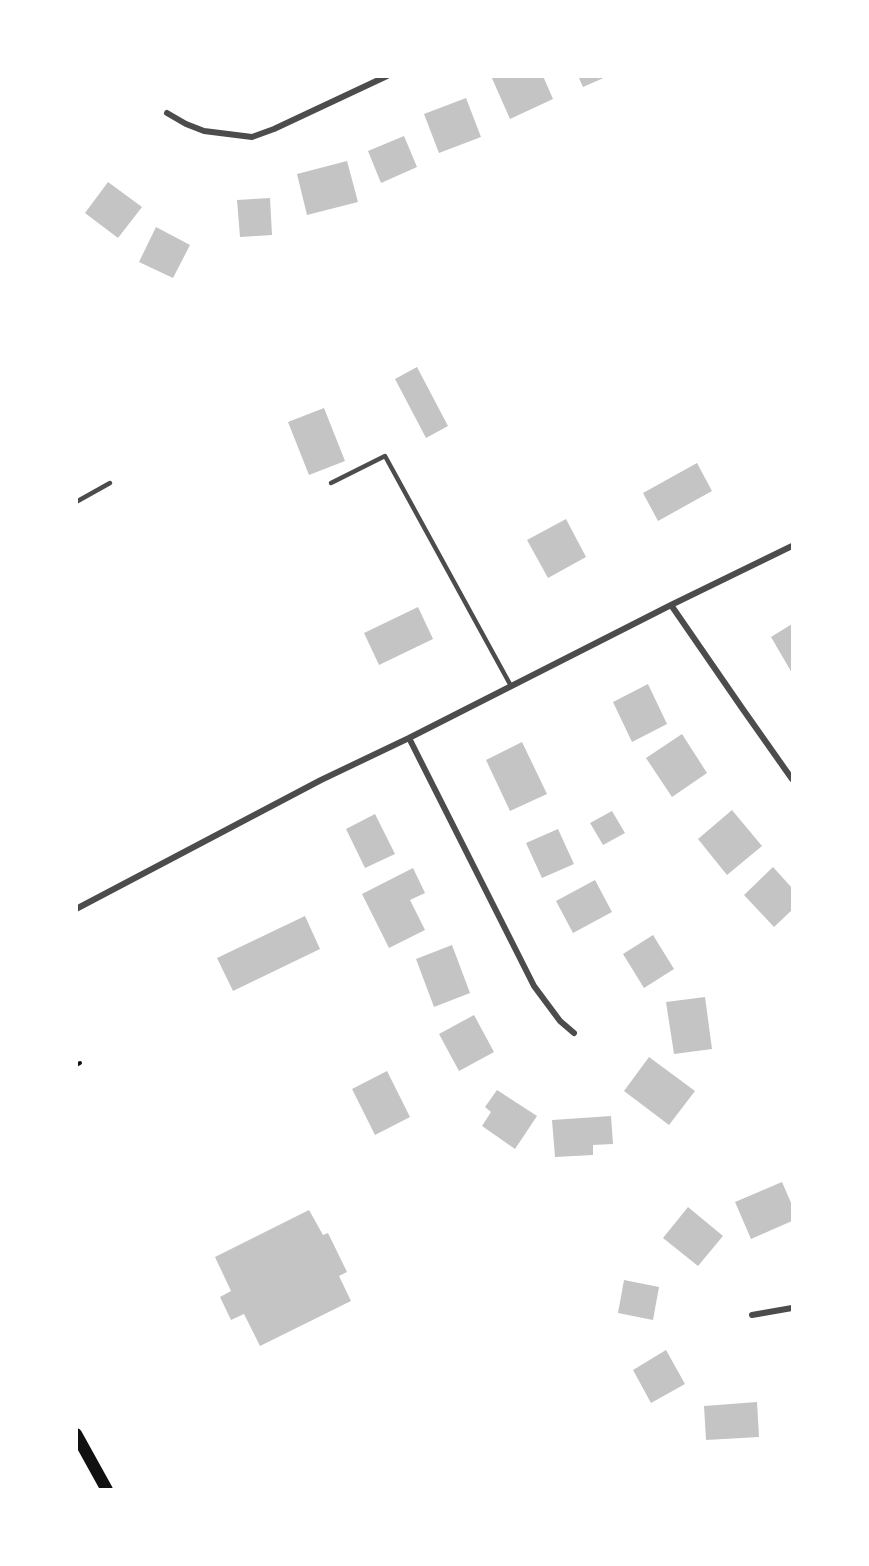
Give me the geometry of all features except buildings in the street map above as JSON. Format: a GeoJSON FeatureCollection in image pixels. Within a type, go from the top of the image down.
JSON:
{"type":"FeatureCollection","features":[{"type":"Feature","properties":{"kind":"main road"},"geometry":{"type":"LineString","coordinates":[[76,1434],[107,1490]]}},
{"type":"Feature","properties":{"kind":"street"},"geometry":{"type":"LineString","coordinates":[[167,113],[204,131],[252,137],[387,76]]}},
{"type":"Feature","properties":{"kind":"street"},"geometry":{"type":"LineString","coordinates":[[76,909],[321,780],[792,546]]}},
{"type":"Feature","properties":{"kind":"street"},"geometry":{"type":"LineString","coordinates":[[671,605],[792,779]]}},
{"type":"Feature","properties":{"kind":"street"},"geometry":{"type":"LineString","coordinates":[[409,738],[534,986],[560,1021],[574,1033]]}},
{"type":"Feature","properties":{"kind":"street"},"geometry":{"type":"LineString","coordinates":[[752,1316],[792,1308]]}},
{"type":"Feature","properties":{"kind":"lane"},"geometry":{"type":"LineString","coordinates":[[331,483],[385,456],[511,686]]}},
{"type":"Feature","properties":{"kind":"lane"},"geometry":{"type":"LineString","coordinates":[[76,502],[110,483]]}}]}
